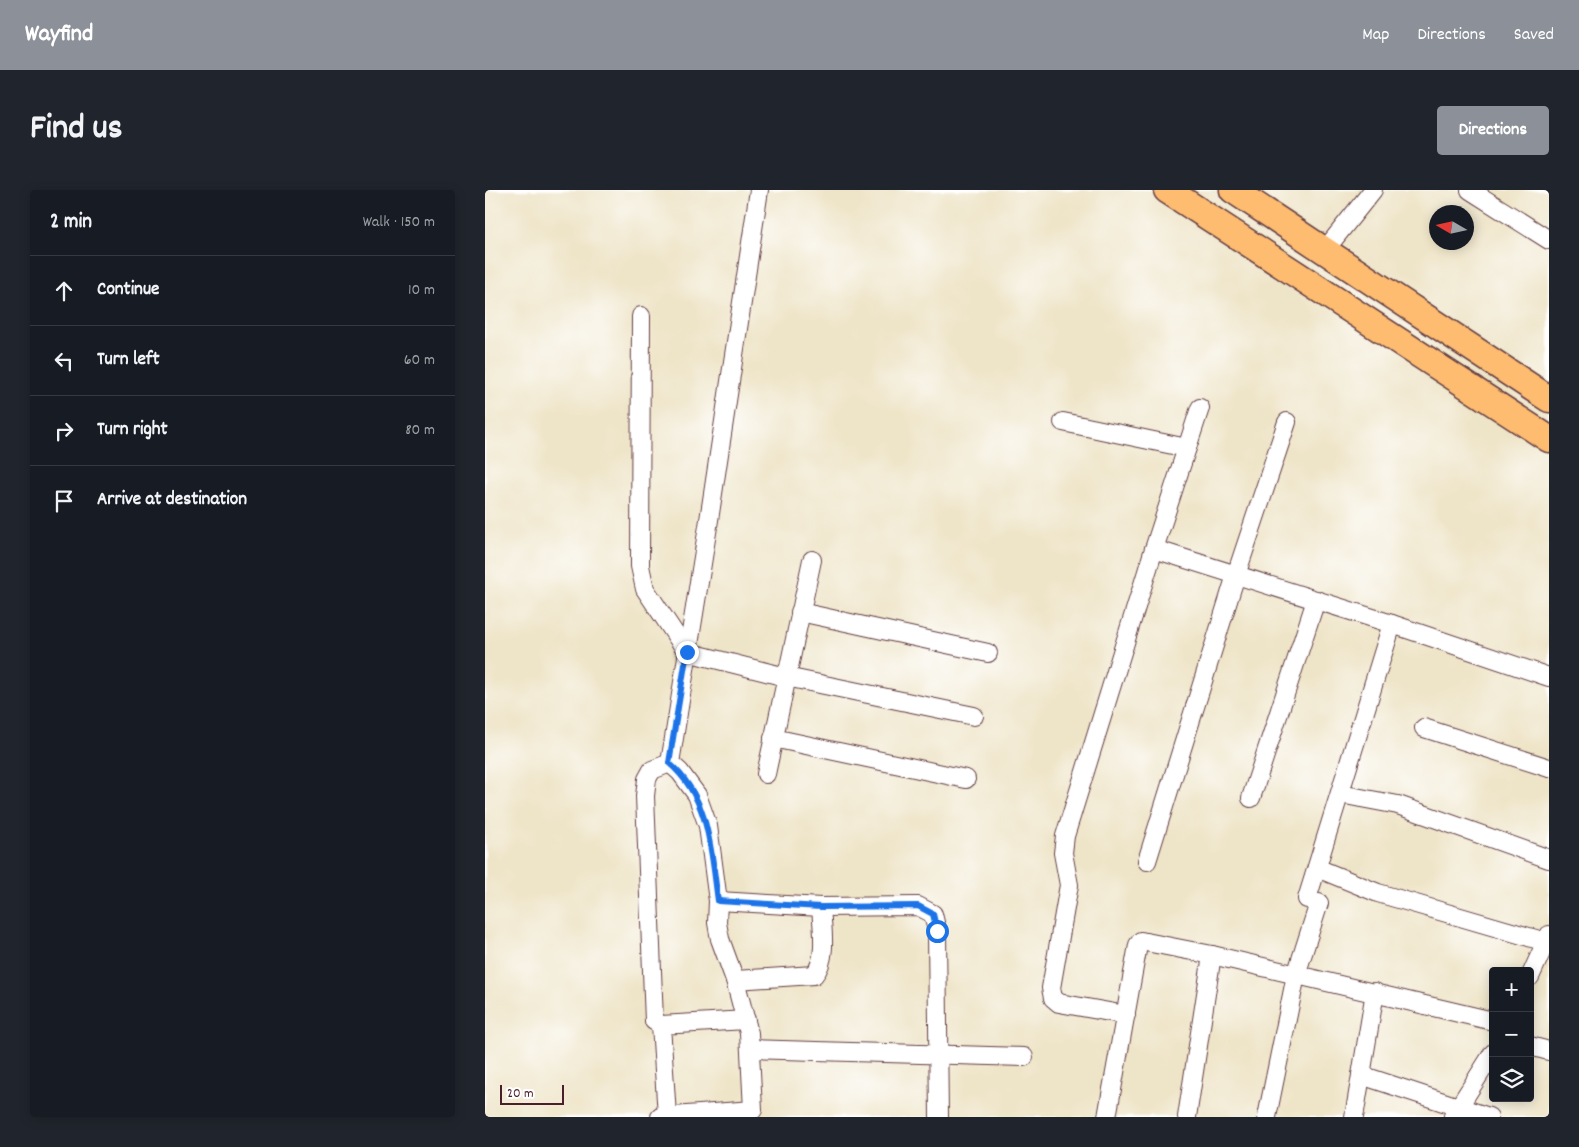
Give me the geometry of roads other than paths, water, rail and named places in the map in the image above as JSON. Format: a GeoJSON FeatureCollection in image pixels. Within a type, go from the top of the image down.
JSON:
{"type":"FeatureCollection","features":[{"type":"Feature","properties":{"kind":"main road"},"geometry":{"type":"LineString","coordinates":[[1167,190],[1549,439]]}},
{"type":"Feature","properties":{"kind":"main road"},"geometry":{"type":"LineString","coordinates":[[1233,190],[1549,399]]}},
{"type":"Feature","properties":{"kind":"street"},"geometry":{"type":"LineString","coordinates":[[669,763],[759,190]]}},
{"type":"Feature","properties":{"kind":"street"},"geometry":{"type":"LineString","coordinates":[[1325,250],[1373,190]]}},
{"type":"Feature","properties":{"kind":"street"},"geometry":{"type":"LineString","coordinates":[[1470,190],[1549,240]]}},
{"type":"Feature","properties":{"kind":"street"},"geometry":{"type":"LineString","coordinates":[[641,316],[641,579],[645,589],[687,652],[786,677],[975,716]]}},
{"type":"Feature","properties":{"kind":"street"},"geometry":{"type":"LineString","coordinates":[[1125,1015],[1059,1003],[1053,998],[1051,988],[1069,885],[1063,853],[1065,836],[1200,408]]}},
{"type":"Feature","properties":{"kind":"street"},"geometry":{"type":"LineString","coordinates":[[1063,422],[1187,448]]}},
{"type":"Feature","properties":{"kind":"street"},"geometry":{"type":"LineString","coordinates":[[1147,861],[1236,575],[1287,422]]}},
{"type":"Feature","properties":{"kind":"street"},"geometry":{"type":"LineString","coordinates":[[1154,549],[1392,624],[1549,677]]}},
{"type":"Feature","properties":{"kind":"street"},"geometry":{"type":"LineString","coordinates":[[766,774],[812,560]]}},
{"type":"Feature","properties":{"kind":"street"},"geometry":{"type":"LineString","coordinates":[[1251,798],[1315,600]]}},
{"type":"Feature","properties":{"kind":"street"},"geometry":{"type":"LineString","coordinates":[[800,612],[989,652]]}},
{"type":"Feature","properties":{"kind":"street"},"geometry":{"type":"LineString","coordinates":[[1267,1117],[1313,901],[1317,868],[1392,624]]}},
{"type":"Feature","properties":{"kind":"street"},"geometry":{"type":"LineString","coordinates":[[1424,728],[1549,768]]}},
{"type":"Feature","properties":{"kind":"street"},"geometry":{"type":"LineString","coordinates":[[773,738],[966,779]]}},
{"type":"Feature","properties":{"kind":"street"},"geometry":{"type":"LineString","coordinates":[[661,1025],[664,1117],[753,1114],[751,1049],[746,1020],[735,980],[720,939],[717,923],[718,901],[708,826],[697,795],[680,772],[669,763]]}},
{"type":"Feature","properties":{"kind":"street"},"geometry":{"type":"LineString","coordinates":[[669,763],[651,770],[647,779],[645,796],[654,1022],[661,1025],[746,1020]]}},
{"type":"Feature","properties":{"kind":"street"},"geometry":{"type":"LineString","coordinates":[[1340,794],[1397,805],[1549,859]]}},
{"type":"Feature","properties":{"kind":"street"},"geometry":{"type":"LineString","coordinates":[[1317,868],[1378,893],[1547,938],[1534,968]]}},
{"type":"Feature","properties":{"kind":"street"},"geometry":{"type":"LineString","coordinates":[[718,901],[821,907],[918,906],[933,914],[937,931],[939,1117]]}},
{"type":"Feature","properties":{"kind":"street"},"geometry":{"type":"LineString","coordinates":[[735,980],[814,975],[819,970],[822,959],[821,907]]}},
{"type":"Feature","properties":{"kind":"street"},"geometry":{"type":"LineString","coordinates":[[1107,1117],[1138,945],[1141,941],[1296,974],[1489,1020]]}},
{"type":"Feature","properties":{"kind":"street"},"geometry":{"type":"LineString","coordinates":[[1187,1117],[1212,955]]}},
{"type":"Feature","properties":{"kind":"street"},"geometry":{"type":"LineString","coordinates":[[1354,1117],[1375,992]]}},
{"type":"Feature","properties":{"kind":"street"},"geometry":{"type":"LineString","coordinates":[[1534,1047],[1549,1051]]}},
{"type":"Feature","properties":{"kind":"street"},"geometry":{"type":"LineString","coordinates":[[751,1049],[1024,1057]]}},
{"type":"Feature","properties":{"kind":"street"},"geometry":{"type":"LineString","coordinates":[[1455,1112],[1490,1057]]}},
{"type":"Feature","properties":{"kind":"street"},"geometry":{"type":"LineString","coordinates":[[1361,1075],[1455,1112],[1489,1117]]}}]}
